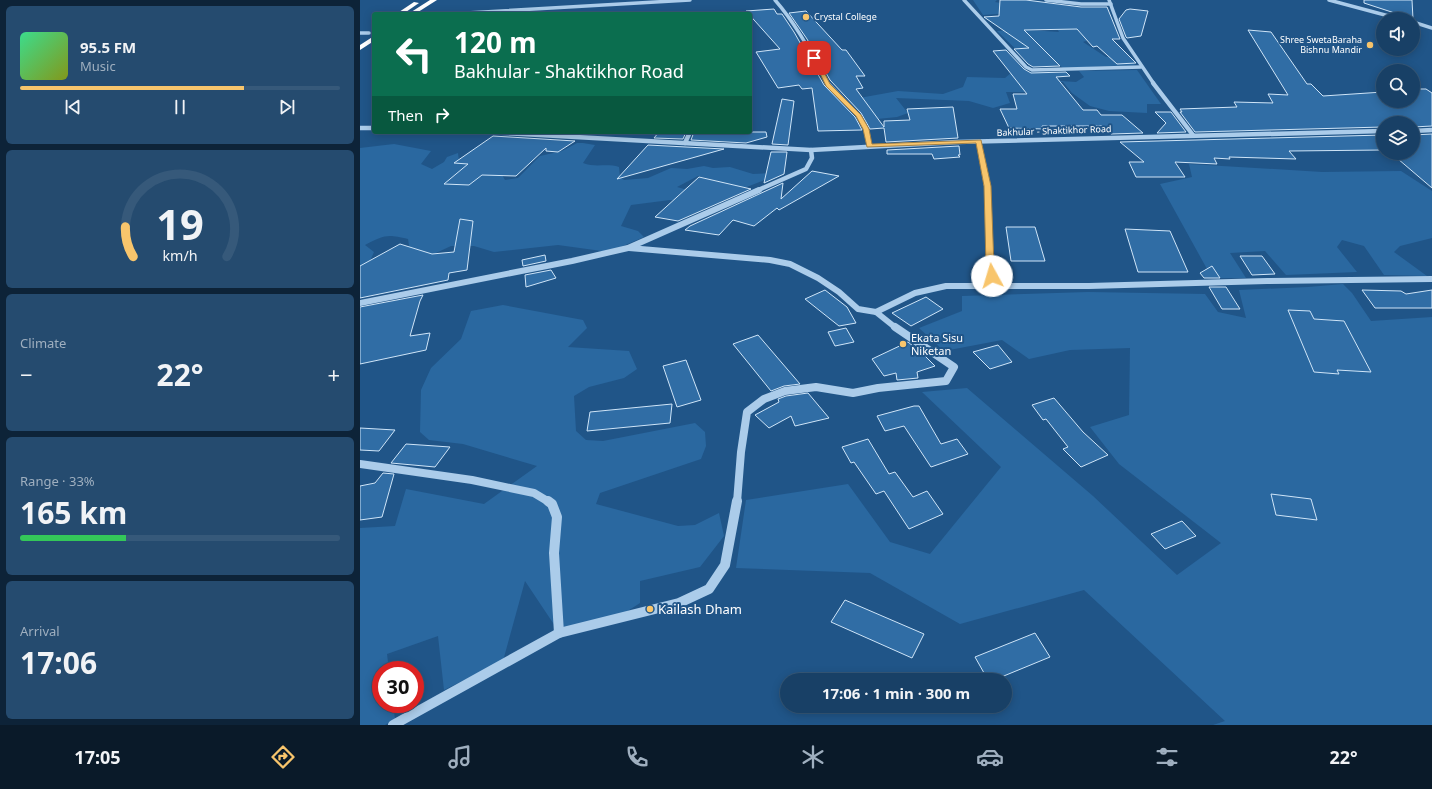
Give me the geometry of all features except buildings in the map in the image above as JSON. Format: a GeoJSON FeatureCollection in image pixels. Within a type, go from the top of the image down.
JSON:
{"type":"FeatureCollection","features":[{"type":"Feature","properties":{"kind":"highway"},"geometry":{"type":"LineString","coordinates":[[402,12],[421,0]]}},
{"type":"Feature","properties":{"kind":"highway"},"geometry":{"type":"LineString","coordinates":[[414,12],[434,0]]}},
{"type":"Feature","properties":{"kind":"highway"},"geometry":{"type":"LineString","coordinates":[[360,39],[372,34]]}},
{"type":"Feature","properties":{"kind":"highway"},"geometry":{"type":"LineString","coordinates":[[360,48],[372,34]]}},
{"type":"Feature","properties":{"kind":"street"},"geometry":{"type":"LineString","coordinates":[[483,12],[690,0]]}},
{"type":"Feature","properties":{"kind":"street"},"geometry":{"type":"LineString","coordinates":[[775,0],[784,10],[807,44],[828,85],[858,115],[866,129],[869,146]]}},
{"type":"Feature","properties":{"kind":"street"},"geometry":{"type":"LineString","coordinates":[[964,0],[1026,67],[1032,70],[1141,66]]}},
{"type":"Feature","properties":{"kind":"street"},"geometry":{"type":"LineString","coordinates":[[1046,0],[1081,4],[1110,2],[1123,38],[1141,66],[1193,135]]}},
{"type":"Feature","properties":{"kind":"street"},"geometry":{"type":"LineString","coordinates":[[1329,0],[1376,13]]}},
{"type":"Feature","properties":{"kind":"street"},"geometry":{"type":"LineString","coordinates":[[1420,24],[1432,28]]}},
{"type":"Feature","properties":{"kind":"street"},"geometry":{"type":"LineString","coordinates":[[360,33],[372,34]]}},
{"type":"Feature","properties":{"kind":"street"},"geometry":{"type":"LineString","coordinates":[[360,128],[372,128]]}},
{"type":"Feature","properties":{"kind":"street"},"geometry":{"type":"LineString","coordinates":[[1420,131],[1432,130]]}},
{"type":"Feature","properties":{"kind":"street","name":"Bakhular - Shaktikhor Road"},"geometry":{"type":"LineString","coordinates":[[564,134],[811,150],[869,146],[979,142],[1376,131]]}},
{"type":"Feature","properties":{"kind":"street"},"geometry":{"type":"LineString","coordinates":[[685,143],[689,134]]}},
{"type":"Feature","properties":{"kind":"street"},"geometry":{"type":"LineString","coordinates":[[979,142],[987,186],[990,266],[993,286]]}},
{"type":"Feature","properties":{"kind":"street"},"geometry":{"type":"LineString","coordinates":[[360,303],[572,261],[628,248],[806,169],[812,158],[811,150]]}},
{"type":"Feature","properties":{"kind":"street"},"geometry":{"type":"LineString","coordinates":[[393,725],[559,633],[679,603],[709,589],[725,565],[737,505],[741,452],[747,412],[764,399],[785,391],[816,387],[853,392],[946,381],[954,367],[903,333],[876,312],[858,309],[839,292],[818,278],[790,264],[770,260],[628,248]]}},
{"type":"Feature","properties":{"kind":"street"},"geometry":{"type":"LineString","coordinates":[[876,312],[915,293],[946,286],[1432,279]]}},
{"type":"Feature","properties":{"kind":"street"},"geometry":{"type":"LineString","coordinates":[[360,464],[480,482],[534,493],[552,504],[557,517],[554,554],[559,633]]}},
{"type":"Feature","properties":{"kind":"shaded area"},"geometry":{"type":"Polygon","coordinates":[[[973,0],[997,0],[995,2],[1006,4],[1031,14],[1029,30],[1059,32],[1047,10],[1110,14],[1111,23],[1091,39],[1083,42],[1106,57],[1128,55],[1135,65],[1063,68],[1051,59],[1024,60],[1021,54],[997,31],[1022,30],[1010,13],[983,15],[973,0]]]}},
{"type":"Feature","properties":{"kind":"shaded area"},"geometry":{"type":"Polygon","coordinates":[[[1137,70],[1161,104],[1147,104],[1147,113],[1109,111],[1090,106],[1072,93],[1063,82],[1040,83],[1034,92],[1006,92],[1010,103],[993,108],[969,101],[896,98],[908,113],[897,117],[867,120],[848,100],[898,91],[943,94],[963,87],[967,77],[1005,78],[1011,73],[1056,73],[1060,81],[1076,82],[1084,77],[1079,71],[1137,70]]]}},
{"type":"Feature","properties":{"kind":"shaded area"},"geometry":{"type":"Polygon","coordinates":[[[577,143],[595,145],[583,163],[619,167],[620,177],[624,180],[648,178],[671,168],[687,169],[704,166],[713,168],[730,167],[753,174],[776,173],[775,176],[744,188],[698,176],[677,187],[719,199],[701,206],[670,200],[631,205],[621,226],[638,231],[644,237],[609,252],[558,245],[494,252],[474,246],[451,246],[412,264],[408,239],[395,236],[386,236],[365,245],[374,252],[366,270],[360,273],[360,148],[394,144],[431,151],[421,164],[432,169],[444,162],[447,157],[458,153],[459,162],[498,168],[505,180],[518,178],[540,156],[562,151],[577,143]]]}},
{"type":"Feature","properties":{"kind":"shaded area"},"geometry":{"type":"Polygon","coordinates":[[[1189,164],[1322,172],[1401,171],[1432,191],[1432,238],[1400,246],[1394,252],[1427,276],[1384,275],[1364,246],[1342,240],[1337,247],[1357,272],[1286,275],[1265,251],[1230,253],[1246,278],[1212,278],[1160,184],[1192,177],[1189,164]]]}},
{"type":"Feature","properties":{"kind":"shaded area"},"geometry":{"type":"Polygon","coordinates":[[[1343,284],[1352,293],[1371,321],[1432,317],[1432,725],[1213,725],[1225,721],[1084,590],[960,624],[870,573],[736,568],[746,500],[848,484],[890,542],[930,554],[1001,467],[922,392],[967,388],[1093,496],[1177,575],[1221,543],[1119,464],[1090,427],[1129,415],[1130,348],[1070,350],[1029,359],[1002,340],[944,351],[919,328],[962,311],[962,296],[1088,292],[1205,294],[1218,312],[1246,318],[1239,290],[1343,284]]]}},
{"type":"Feature","properties":{"kind":"shaded area"},"geometry":{"type":"Polygon","coordinates":[[[503,305],[583,320],[587,328],[568,347],[629,351],[637,369],[624,378],[589,387],[574,396],[576,431],[586,440],[603,441],[695,423],[705,432],[706,446],[701,459],[600,493],[596,504],[678,526],[695,525],[719,513],[724,536],[700,567],[640,581],[640,603],[609,623],[557,629],[525,581],[503,661],[444,690],[438,636],[387,654],[388,661],[372,661],[372,713],[394,713],[395,719],[385,725],[360,725],[360,528],[395,526],[406,489],[484,504],[537,466],[463,444],[429,440],[420,432],[421,390],[431,368],[461,339],[471,311],[503,305]]]}},
{"type":"Feature","properties":{"kind":"place","name":"Crystal College"},"geometry":{"type":"Point","coordinates":[806,17]}},
{"type":"Feature","properties":{"kind":"place","name":"Shree SwetaBaraha Bishnu Mandir"},"geometry":{"type":"Point","coordinates":[1370,45]}},
{"type":"Feature","properties":{"kind":"place","name":"Ekata Sisu Niketan"},"geometry":{"type":"Point","coordinates":[903,344]}},
{"type":"Feature","properties":{"kind":"place","name":"Kailash Dham"},"geometry":{"type":"Point","coordinates":[650,609]}},
{"type":"Feature","properties":{"kind":"route"},"geometry":{"type":"LineString","coordinates":[[814,58],[828,85],[858,115],[866,129],[869,146],[979,142],[987,186],[990,266],[992,276]]}}]}
